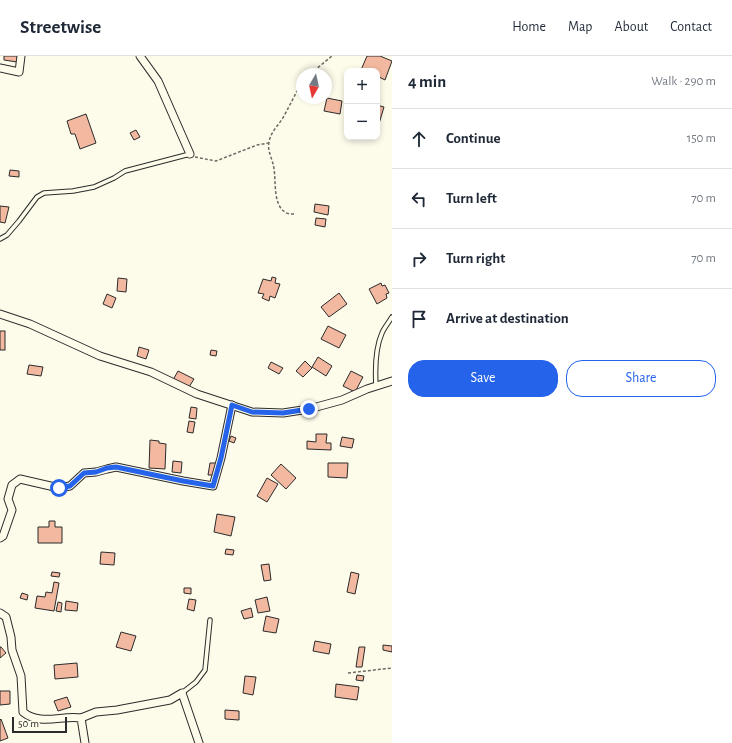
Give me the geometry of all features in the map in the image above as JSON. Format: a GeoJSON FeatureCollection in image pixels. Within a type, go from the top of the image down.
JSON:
{"type":"FeatureCollection","features":[{"type":"Feature","properties":{"kind":"street"},"geometry":{"type":"LineString","coordinates":[[0,68],[19,72],[21,56]]}},
{"type":"Feature","properties":{"kind":"street"},"geometry":{"type":"LineString","coordinates":[[140,56],[158,81],[190,154]]}},
{"type":"Feature","properties":{"kind":"street"},"geometry":{"type":"LineString","coordinates":[[0,314],[30,324],[100,356],[151,372],[197,394],[252,412],[283,413],[309,409],[342,400],[392,381]]}},
{"type":"Feature","properties":{"kind":"street"},"geometry":{"type":"LineString","coordinates":[[0,538],[3,536],[12,510],[8,499],[12,486],[20,479],[59,488],[70,486],[84,473],[96,472],[107,468],[116,467],[213,486],[221,458],[232,405]]}},
{"type":"Feature","properties":{"kind":"street"},"geometry":{"type":"LineString","coordinates":[[0,612],[6,617],[11,637],[12,650],[21,676],[23,712],[29,717],[54,720],[75,717],[81,718],[96,712],[117,710],[170,700],[182,693],[199,743]]}},
{"type":"Feature","properties":{"kind":"street"},"geometry":{"type":"LineString","coordinates":[[81,718],[85,743]]}},
{"type":"Feature","properties":{"kind":"lane"},"geometry":{"type":"LineString","coordinates":[[0,239],[7,235],[20,221],[37,197],[44,193],[73,191],[94,187],[125,171],[190,154]]}},
{"type":"Feature","properties":{"kind":"lane"},"geometry":{"type":"LineString","coordinates":[[376,386],[375,375],[378,346],[382,333],[392,317]]}},
{"type":"Feature","properties":{"kind":"lane"},"geometry":{"type":"LineString","coordinates":[[182,693],[196,682],[205,670],[210,620]]}},
{"type":"Feature","properties":{"kind":"path"},"geometry":{"type":"LineString","coordinates":[[317,68],[332,56]]}},
{"type":"Feature","properties":{"kind":"path"},"geometry":{"type":"LineString","coordinates":[[294,214],[285,212],[281,208],[277,199],[274,168],[269,155],[269,143],[272,134],[296,93]]}},
{"type":"Feature","properties":{"kind":"path"},"geometry":{"type":"LineString","coordinates":[[190,154],[206,160],[216,161],[257,145],[269,143]]}},
{"type":"Feature","properties":{"kind":"path"},"geometry":{"type":"LineString","coordinates":[[348,673],[392,668]]}},
{"type":"Feature","properties":{"kind":"building"},"geometry":{"type":"Polygon","coordinates":[[[4,56],[18,56],[17,62],[4,60],[4,56]]]}},
{"type":"Feature","properties":{"kind":"building"},"geometry":{"type":"Polygon","coordinates":[[[367,56],[380,56],[392,61],[385,80],[380,78],[380,68],[362,68],[367,56]]]}},
{"type":"Feature","properties":{"kind":"building"},"geometry":{"type":"Polygon","coordinates":[[[332,99],[342,101],[340,114],[324,111],[326,104],[332,104],[332,99]]]}},
{"type":"Feature","properties":{"kind":"building"},"geometry":{"type":"Polygon","coordinates":[[[380,106],[384,107],[380,120],[380,106]]]}},
{"type":"Feature","properties":{"kind":"building"},"geometry":{"type":"Polygon","coordinates":[[[86,114],[96,143],[80,149],[75,134],[71,134],[67,121],[86,114]]]}},
{"type":"Feature","properties":{"kind":"building"},"geometry":{"type":"Polygon","coordinates":[[[136,130],[140,137],[134,140],[130,133],[136,130]]]}},
{"type":"Feature","properties":{"kind":"building"},"geometry":{"type":"Polygon","coordinates":[[[10,170],[19,171],[19,177],[9,176],[10,170]]]}},
{"type":"Feature","properties":{"kind":"building"},"geometry":{"type":"Polygon","coordinates":[[[315,204],[329,206],[328,215],[314,212],[315,204]]]}},
{"type":"Feature","properties":{"kind":"building"},"geometry":{"type":"Polygon","coordinates":[[[0,206],[9,207],[5,223],[0,222],[0,206]]]}},
{"type":"Feature","properties":{"kind":"building"},"geometry":{"type":"Polygon","coordinates":[[[316,218],[326,219],[325,227],[315,225],[316,218]]]}},
{"type":"Feature","properties":{"kind":"building"},"geometry":{"type":"Polygon","coordinates":[[[272,277],[276,278],[275,283],[280,284],[275,298],[270,296],[269,301],[262,298],[264,294],[258,293],[263,279],[271,281],[272,277]]]}},
{"type":"Feature","properties":{"kind":"building"},"geometry":{"type":"Polygon","coordinates":[[[118,278],[127,279],[126,292],[117,291],[118,278]]]}},
{"type":"Feature","properties":{"kind":"building"},"geometry":{"type":"Polygon","coordinates":[[[381,283],[382,286],[385,285],[389,293],[386,294],[387,298],[377,304],[369,289],[381,283]]]}},
{"type":"Feature","properties":{"kind":"building"},"geometry":{"type":"Polygon","coordinates":[[[339,293],[347,304],[329,317],[321,307],[339,293]]]}},
{"type":"Feature","properties":{"kind":"building"},"geometry":{"type":"Polygon","coordinates":[[[107,294],[116,298],[112,308],[103,304],[107,294]]]}},
{"type":"Feature","properties":{"kind":"building"},"geometry":{"type":"Polygon","coordinates":[[[328,326],[346,335],[339,348],[321,339],[328,326]]]}},
{"type":"Feature","properties":{"kind":"building"},"geometry":{"type":"Polygon","coordinates":[[[0,331],[5,331],[5,350],[0,350],[0,331]]]}},
{"type":"Feature","properties":{"kind":"building"},"geometry":{"type":"Polygon","coordinates":[[[139,347],[149,350],[146,359],[137,356],[139,347]]]}},
{"type":"Feature","properties":{"kind":"building"},"geometry":{"type":"Polygon","coordinates":[[[211,350],[217,351],[216,356],[210,355],[211,350]]]}},
{"type":"Feature","properties":{"kind":"building"},"geometry":{"type":"Polygon","coordinates":[[[318,357],[332,366],[326,376],[312,367],[318,357]]]}},
{"type":"Feature","properties":{"kind":"building"},"geometry":{"type":"Polygon","coordinates":[[[305,361],[312,368],[303,377],[296,371],[305,361]]]}},
{"type":"Feature","properties":{"kind":"building"},"geometry":{"type":"Polygon","coordinates":[[[271,362],[283,368],[279,374],[268,368],[271,362]]]}},
{"type":"Feature","properties":{"kind":"building"},"geometry":{"type":"Polygon","coordinates":[[[29,365],[43,367],[41,376],[27,374],[29,365]]]}},
{"type":"Feature","properties":{"kind":"building"},"geometry":{"type":"Polygon","coordinates":[[[178,371],[194,379],[189,387],[173,380],[178,371]]]}},
{"type":"Feature","properties":{"kind":"building"},"geometry":{"type":"Polygon","coordinates":[[[351,371],[363,377],[355,392],[343,386],[351,371]]]}},
{"type":"Feature","properties":{"kind":"building"},"geometry":{"type":"Polygon","coordinates":[[[191,407],[197,408],[196,419],[189,418],[191,407]]]}},
{"type":"Feature","properties":{"kind":"building"},"geometry":{"type":"Polygon","coordinates":[[[189,421],[195,422],[193,433],[187,432],[189,421]]]}},
{"type":"Feature","properties":{"kind":"building"},"geometry":{"type":"Polygon","coordinates":[[[316,434],[327,434],[326,443],[331,443],[331,450],[307,449],[307,441],[316,442],[316,434]]]}},
{"type":"Feature","properties":{"kind":"building"},"geometry":{"type":"Polygon","coordinates":[[[231,436],[236,438],[234,443],[229,441],[231,436]]]}},
{"type":"Feature","properties":{"kind":"building"},"geometry":{"type":"Polygon","coordinates":[[[342,437],[354,439],[352,448],[340,446],[342,437]]]}},
{"type":"Feature","properties":{"kind":"building"},"geometry":{"type":"Polygon","coordinates":[[[150,440],[159,441],[159,443],[166,444],[165,469],[149,468],[150,440]]]}},
{"type":"Feature","properties":{"kind":"building"},"geometry":{"type":"Polygon","coordinates":[[[173,461],[182,462],[181,473],[172,472],[173,461]]]}},
{"type":"Feature","properties":{"kind":"building"},"geometry":{"type":"Polygon","coordinates":[[[210,463],[216,463],[214,475],[208,475],[210,463]]]}},
{"type":"Feature","properties":{"kind":"building"},"geometry":{"type":"Polygon","coordinates":[[[328,463],[348,463],[347,478],[328,477],[328,463]]]}},
{"type":"Feature","properties":{"kind":"building"},"geometry":{"type":"Polygon","coordinates":[[[281,464],[296,478],[286,489],[271,475],[281,464]]]}},
{"type":"Feature","properties":{"kind":"building"},"geometry":{"type":"Polygon","coordinates":[[[267,478],[278,484],[267,502],[257,496],[267,478]]]}},
{"type":"Feature","properties":{"kind":"building"},"geometry":{"type":"Polygon","coordinates":[[[217,514],[235,517],[231,536],[214,532],[217,514]]]}},
{"type":"Feature","properties":{"kind":"building"},"geometry":{"type":"Polygon","coordinates":[[[49,521],[55,521],[55,527],[62,527],[62,543],[38,543],[38,527],[49,527],[49,521]]]}},
{"type":"Feature","properties":{"kind":"building"},"geometry":{"type":"Polygon","coordinates":[[[226,549],[234,550],[233,555],[225,554],[226,549]]]}},
{"type":"Feature","properties":{"kind":"building"},"geometry":{"type":"Polygon","coordinates":[[[101,552],[115,553],[114,565],[100,564],[101,552]]]}},
{"type":"Feature","properties":{"kind":"building"},"geometry":{"type":"Polygon","coordinates":[[[269,564],[271,580],[264,581],[261,565],[269,564]]]}},
{"type":"Feature","properties":{"kind":"building"},"geometry":{"type":"Polygon","coordinates":[[[52,572],[60,573],[59,577],[51,576],[52,572]]]}},
{"type":"Feature","properties":{"kind":"building"},"geometry":{"type":"Polygon","coordinates":[[[351,572],[359,574],[355,594],[347,592],[351,572]]]}},
{"type":"Feature","properties":{"kind":"building"},"geometry":{"type":"Polygon","coordinates":[[[54,582],[59,583],[54,611],[35,608],[37,596],[45,597],[46,592],[52,593],[54,582]]]}},
{"type":"Feature","properties":{"kind":"building"},"geometry":{"type":"Polygon","coordinates":[[[184,588],[191,588],[191,594],[184,593],[184,588]]]}},
{"type":"Feature","properties":{"kind":"building"},"geometry":{"type":"Polygon","coordinates":[[[22,593],[28,595],[27,600],[20,598],[22,593]]]}},
{"type":"Feature","properties":{"kind":"building"},"geometry":{"type":"Polygon","coordinates":[[[267,597],[270,611],[258,613],[255,600],[267,597]]]}},
{"type":"Feature","properties":{"kind":"building"},"geometry":{"type":"Polygon","coordinates":[[[189,599],[196,600],[194,611],[187,609],[189,599]]]}},
{"type":"Feature","properties":{"kind":"building"},"geometry":{"type":"Polygon","coordinates":[[[66,601],[78,603],[77,611],[65,610],[66,601]]]}},
{"type":"Feature","properties":{"kind":"building"},"geometry":{"type":"Polygon","coordinates":[[[58,602],[62,603],[61,612],[56,611],[58,602]]]}},
{"type":"Feature","properties":{"kind":"building"},"geometry":{"type":"Polygon","coordinates":[[[251,608],[253,617],[244,619],[241,611],[251,608]]]}},
{"type":"Feature","properties":{"kind":"building"},"geometry":{"type":"Polygon","coordinates":[[[266,616],[279,619],[276,633],[263,631],[266,616]]]}},
{"type":"Feature","properties":{"kind":"building"},"geometry":{"type":"Polygon","coordinates":[[[121,632],[136,636],[131,651],[116,647],[121,632]]]}},
{"type":"Feature","properties":{"kind":"building"},"geometry":{"type":"Polygon","coordinates":[[[315,641],[331,644],[329,654],[313,651],[315,641]]]}},
{"type":"Feature","properties":{"kind":"building"},"geometry":{"type":"Polygon","coordinates":[[[383,645],[392,646],[392,652],[383,650],[383,645]]]}},
{"type":"Feature","properties":{"kind":"building"},"geometry":{"type":"Polygon","coordinates":[[[0,647],[6,653],[0,658],[0,647]]]}},
{"type":"Feature","properties":{"kind":"building"},"geometry":{"type":"Polygon","coordinates":[[[359,647],[365,647],[362,667],[356,667],[359,647]]]}},
{"type":"Feature","properties":{"kind":"building"},"geometry":{"type":"Polygon","coordinates":[[[77,663],[78,677],[55,679],[54,665],[77,663]]]}},
{"type":"Feature","properties":{"kind":"building"},"geometry":{"type":"Polygon","coordinates":[[[357,675],[364,676],[363,681],[356,680],[357,675]]]}},
{"type":"Feature","properties":{"kind":"building"},"geometry":{"type":"Polygon","coordinates":[[[245,676],[256,677],[253,695],[243,693],[245,676]]]}},
{"type":"Feature","properties":{"kind":"building"},"geometry":{"type":"Polygon","coordinates":[[[336,684],[359,687],[357,700],[335,697],[336,684]]]}},
{"type":"Feature","properties":{"kind":"building"},"geometry":{"type":"Polygon","coordinates":[[[0,691],[10,691],[10,704],[0,705],[0,691]]]}},
{"type":"Feature","properties":{"kind":"building"},"geometry":{"type":"Polygon","coordinates":[[[67,697],[71,707],[58,711],[54,701],[67,697]]]}},
{"type":"Feature","properties":{"kind":"building"},"geometry":{"type":"Polygon","coordinates":[[[225,710],[239,711],[239,720],[225,719],[225,710]]]}},
{"type":"Feature","properties":{"kind":"building"},"geometry":{"type":"Polygon","coordinates":[[[1,719],[8,738],[0,741],[0,720],[1,719]]]}},
{"type":"Feature","properties":{"kind":"route"},"geometry":{"type":"LineString","coordinates":[[59,488],[70,486],[84,473],[96,472],[107,468],[116,467],[213,486],[221,458],[232,405],[252,412],[283,413],[309,409]]}}]}
